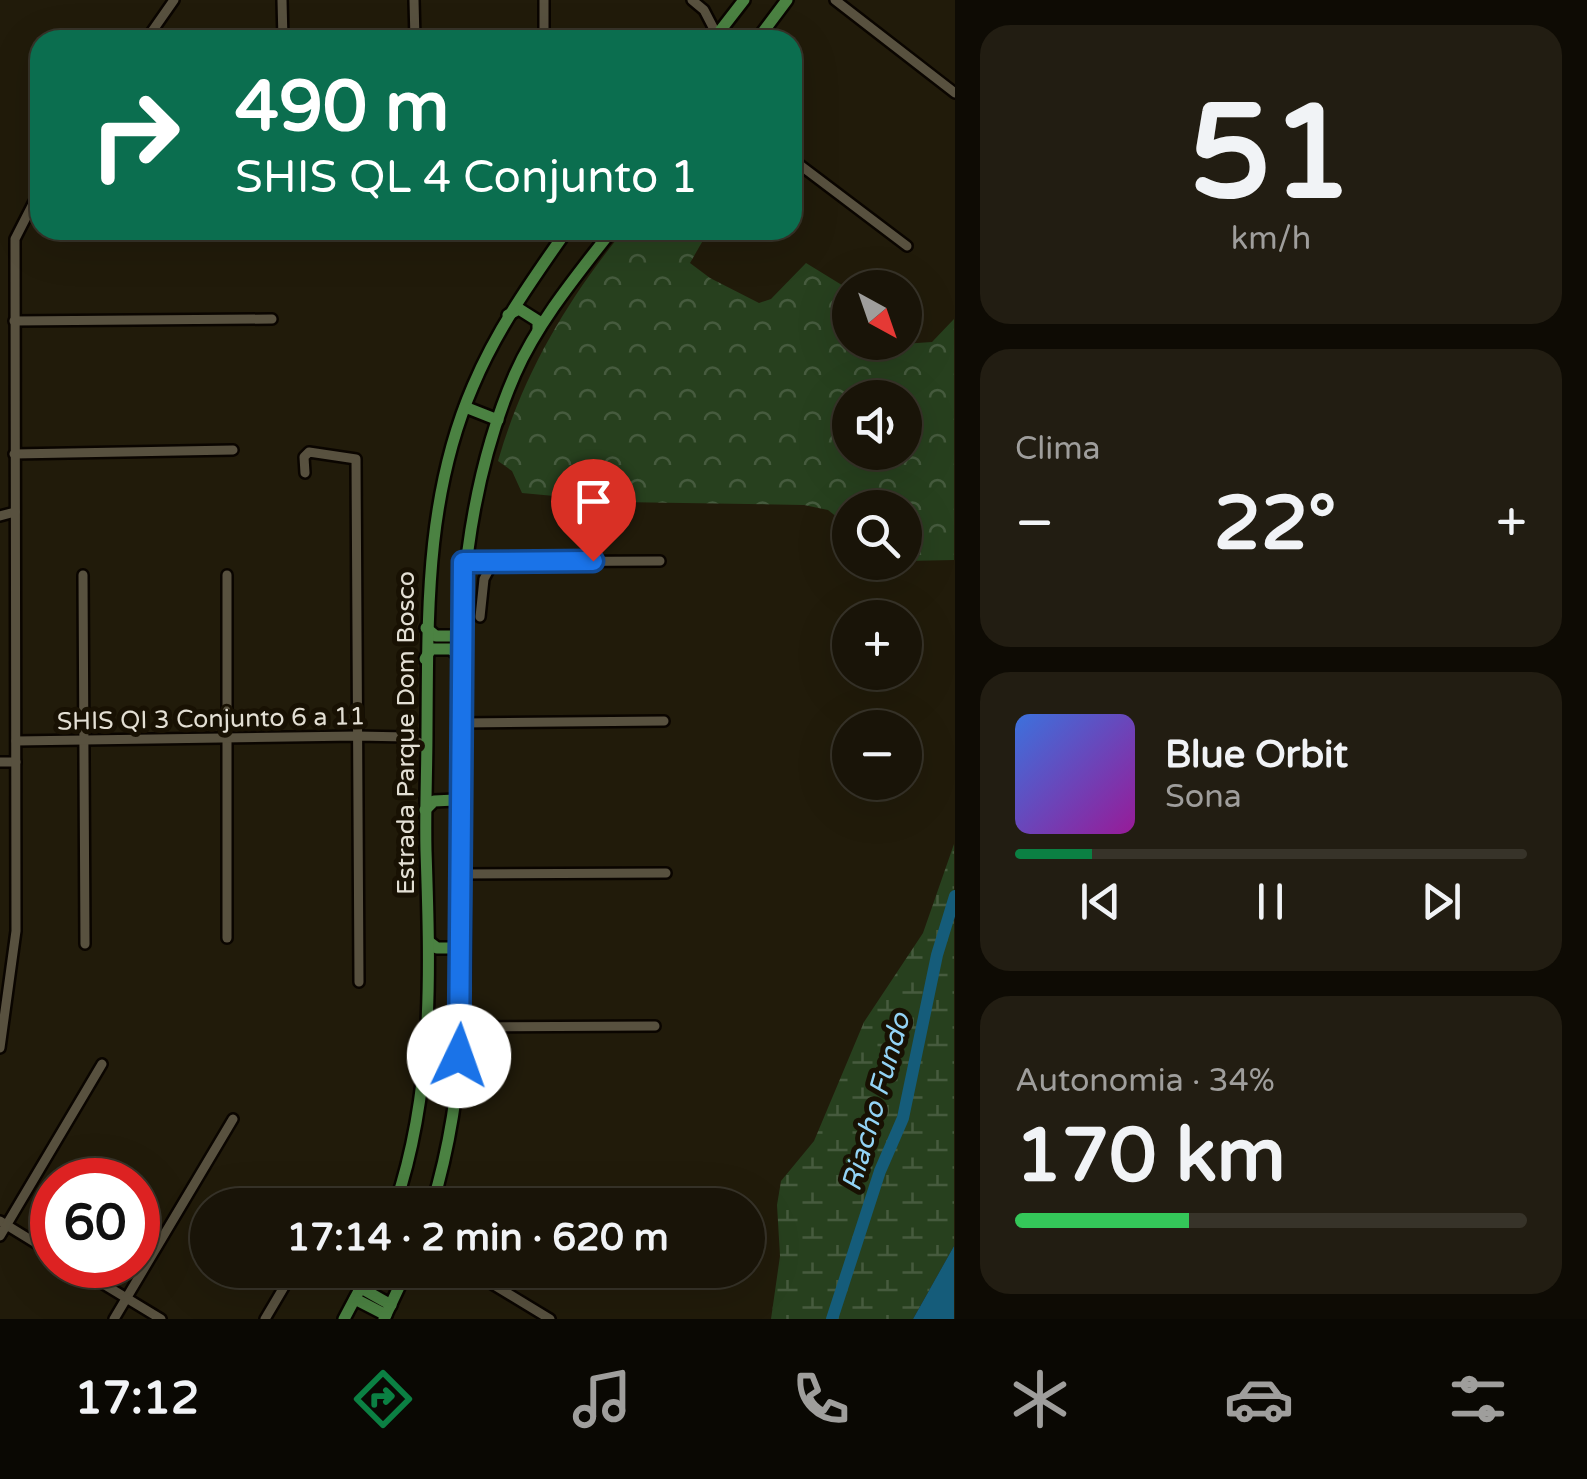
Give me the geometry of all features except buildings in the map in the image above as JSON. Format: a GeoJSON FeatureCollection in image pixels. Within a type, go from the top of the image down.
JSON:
{"type":"FeatureCollection","features":[{"type":"Feature","properties":{"kind":"main road"},"geometry":{"type":"LineString","coordinates":[[721,30],[744,0]]}},
{"type":"Feature","properties":{"kind":"main road"},"geometry":{"type":"LineString","coordinates":[[765,30],[787,0]]}},
{"type":"Feature","properties":{"kind":"main road","name":"Estrada Parque Dom Bosco"},"geometry":{"type":"LineString","coordinates":[[400,1188],[422,1094],[429,957],[425,785],[429,558],[440,494],[466,408],[508,315],[560,240]]}},
{"type":"Feature","properties":{"kind":"main road"},"geometry":{"type":"LineString","coordinates":[[437,1188],[449,1142],[462,1027],[463,562],[498,420],[538,330],[600,240]]}},
{"type":"Feature","properties":{"kind":"main road"},"geometry":{"type":"LineString","coordinates":[[508,315],[520,309],[538,321],[538,330]]}},
{"type":"Feature","properties":{"kind":"main road"},"geometry":{"type":"LineString","coordinates":[[466,408],[498,420]]}},
{"type":"Feature","properties":{"kind":"main road"},"geometry":{"type":"LineString","coordinates":[[426,628],[436,636],[454,636],[462,630]]}},
{"type":"Feature","properties":{"kind":"main road"},"geometry":{"type":"LineString","coordinates":[[426,659],[431,649],[447,648],[460,658]]}},
{"type":"Feature","properties":{"kind":"main road"},"geometry":{"type":"LineString","coordinates":[[425,785],[436,793],[452,794],[462,786]]}},
{"type":"Feature","properties":{"kind":"main road"},"geometry":{"type":"LineString","coordinates":[[425,810],[434,801],[455,800],[462,806]]}},
{"type":"Feature","properties":{"kind":"main road"},"geometry":{"type":"LineString","coordinates":[[429,942],[438,948],[454,948],[462,942]]}},
{"type":"Feature","properties":{"kind":"main road"},"geometry":{"type":"LineString","coordinates":[[429,957],[455,954],[462,958]]}},
{"type":"Feature","properties":{"kind":"main road"},"geometry":{"type":"LineString","coordinates":[[344,1319],[361,1288]]}},
{"type":"Feature","properties":{"kind":"main road"},"geometry":{"type":"LineString","coordinates":[[358,1293],[387,1313],[399,1288]]}},
{"type":"Feature","properties":{"kind":"street"},"geometry":{"type":"LineString","coordinates":[[153,30],[174,0]]}},
{"type":"Feature","properties":{"kind":"street"},"geometry":{"type":"LineString","coordinates":[[282,0],[283,30]]}},
{"type":"Feature","properties":{"kind":"street"},"geometry":{"type":"LineString","coordinates":[[414,0],[414,30]]}},
{"type":"Feature","properties":{"kind":"street"},"geometry":{"type":"LineString","coordinates":[[544,0],[544,30]]}},
{"type":"Feature","properties":{"kind":"street"},"geometry":{"type":"LineString","coordinates":[[692,0],[704,10],[712,30]]}},
{"type":"Feature","properties":{"kind":"street"},"geometry":{"type":"LineString","coordinates":[[834,0],[954,93]]}},
{"type":"Feature","properties":{"kind":"street"},"geometry":{"type":"LineString","coordinates":[[704,10],[733,15]]}},
{"type":"Feature","properties":{"kind":"street"},"geometry":{"type":"LineString","coordinates":[[802,166],[908,246]]}},
{"type":"Feature","properties":{"kind":"street"},"geometry":{"type":"LineString","coordinates":[[0,1048],[16,930],[15,239],[30,210]]}},
{"type":"Feature","properties":{"kind":"street"},"geometry":{"type":"LineString","coordinates":[[14,322],[272,319]]}},
{"type":"Feature","properties":{"kind":"street"},"geometry":{"type":"LineString","coordinates":[[14,454],[233,450]]}},
{"type":"Feature","properties":{"kind":"street"},"geometry":{"type":"LineString","coordinates":[[305,474],[304,457],[309,452],[356,458],[359,982]]}},
{"type":"Feature","properties":{"kind":"street"},"geometry":{"type":"LineString","coordinates":[[0,516],[15,512]]}},
{"type":"Feature","properties":{"kind":"street"},"geometry":{"type":"LineString","coordinates":[[463,562],[660,561]]}},
{"type":"Feature","properties":{"kind":"street"},"geometry":{"type":"LineString","coordinates":[[480,617],[484,579],[493,562]]}},
{"type":"Feature","properties":{"kind":"street"},"geometry":{"type":"LineString","coordinates":[[83,575],[85,944]]}},
{"type":"Feature","properties":{"kind":"street"},"geometry":{"type":"LineString","coordinates":[[227,575],[227,938]]}},
{"type":"Feature","properties":{"kind":"street"},"geometry":{"type":"LineString","coordinates":[[460,723],[664,721]]}},
{"type":"Feature","properties":{"kind":"street","name":"SHIS QI 3 Conjunto 6 a 11"},"geometry":{"type":"LineString","coordinates":[[407,737],[427,728]]}},
{"type":"Feature","properties":{"kind":"street","name":"SHIS QI 3 Conjunto 6 a 11"},"geometry":{"type":"LineString","coordinates":[[16,741],[357,736],[407,737],[427,746]]}},
{"type":"Feature","properties":{"kind":"street"},"geometry":{"type":"LineString","coordinates":[[0,762],[16,762]]}},
{"type":"Feature","properties":{"kind":"street"},"geometry":{"type":"LineString","coordinates":[[462,874],[666,873]]}},
{"type":"Feature","properties":{"kind":"street"},"geometry":{"type":"LineString","coordinates":[[462,1027],[655,1026]]}},
{"type":"Feature","properties":{"kind":"street"},"geometry":{"type":"LineString","coordinates":[[0,1236],[3,1223],[102,1064]]}},
{"type":"Feature","properties":{"kind":"street"},"geometry":{"type":"LineString","coordinates":[[114,1319],[233,1119]]}},
{"type":"Feature","properties":{"kind":"street"},"geometry":{"type":"LineString","coordinates":[[3,1223],[30,1240]]}},
{"type":"Feature","properties":{"kind":"street"},"geometry":{"type":"LineString","coordinates":[[110,1288],[161,1319]]}},
{"type":"Feature","properties":{"kind":"street"},"geometry":{"type":"LineString","coordinates":[[265,1319],[283,1288]]}},
{"type":"Feature","properties":{"kind":"street"},"geometry":{"type":"LineString","coordinates":[[499,1288],[550,1319]]}},
{"type":"Feature","properties":{"kind":"green space"},"geometry":{"type":"Polygon","coordinates":[[[616,240],[703,240],[690,263],[759,303],[771,299],[806,263],[832,279],[832,360],[922,360],[922,343],[932,342],[954,319],[954,560],[922,561],[922,490],[832,490],[832,513],[804,505],[619,502],[522,493],[512,471],[498,461],[520,398],[549,339],[616,240]]]}},
{"type":"Feature","properties":{"kind":"green space"},"geometry":{"type":"Polygon","coordinates":[[[954,844],[954,1246],[913,1319],[771,1319],[780,1256],[777,1205],[781,1181],[814,1141],[864,1022],[923,933],[954,844]]]}},
{"type":"Feature","properties":{"kind":"water"},"geometry":{"type":"Polygon","coordinates":[[[954,1246],[954,1319],[913,1319],[954,1246]]]}},
{"type":"Feature","properties":{"kind":"waterway","name":"Riacho Fundo"},"geometry":{"type":"LineString","coordinates":[[832,1319],[880,1171],[903,1118],[937,955],[955,896]]}},
{"type":"Feature","properties":{"kind":"route"},"geometry":{"type":"LineString","coordinates":[[459,1056],[463,562],[593,561]]}}]}
